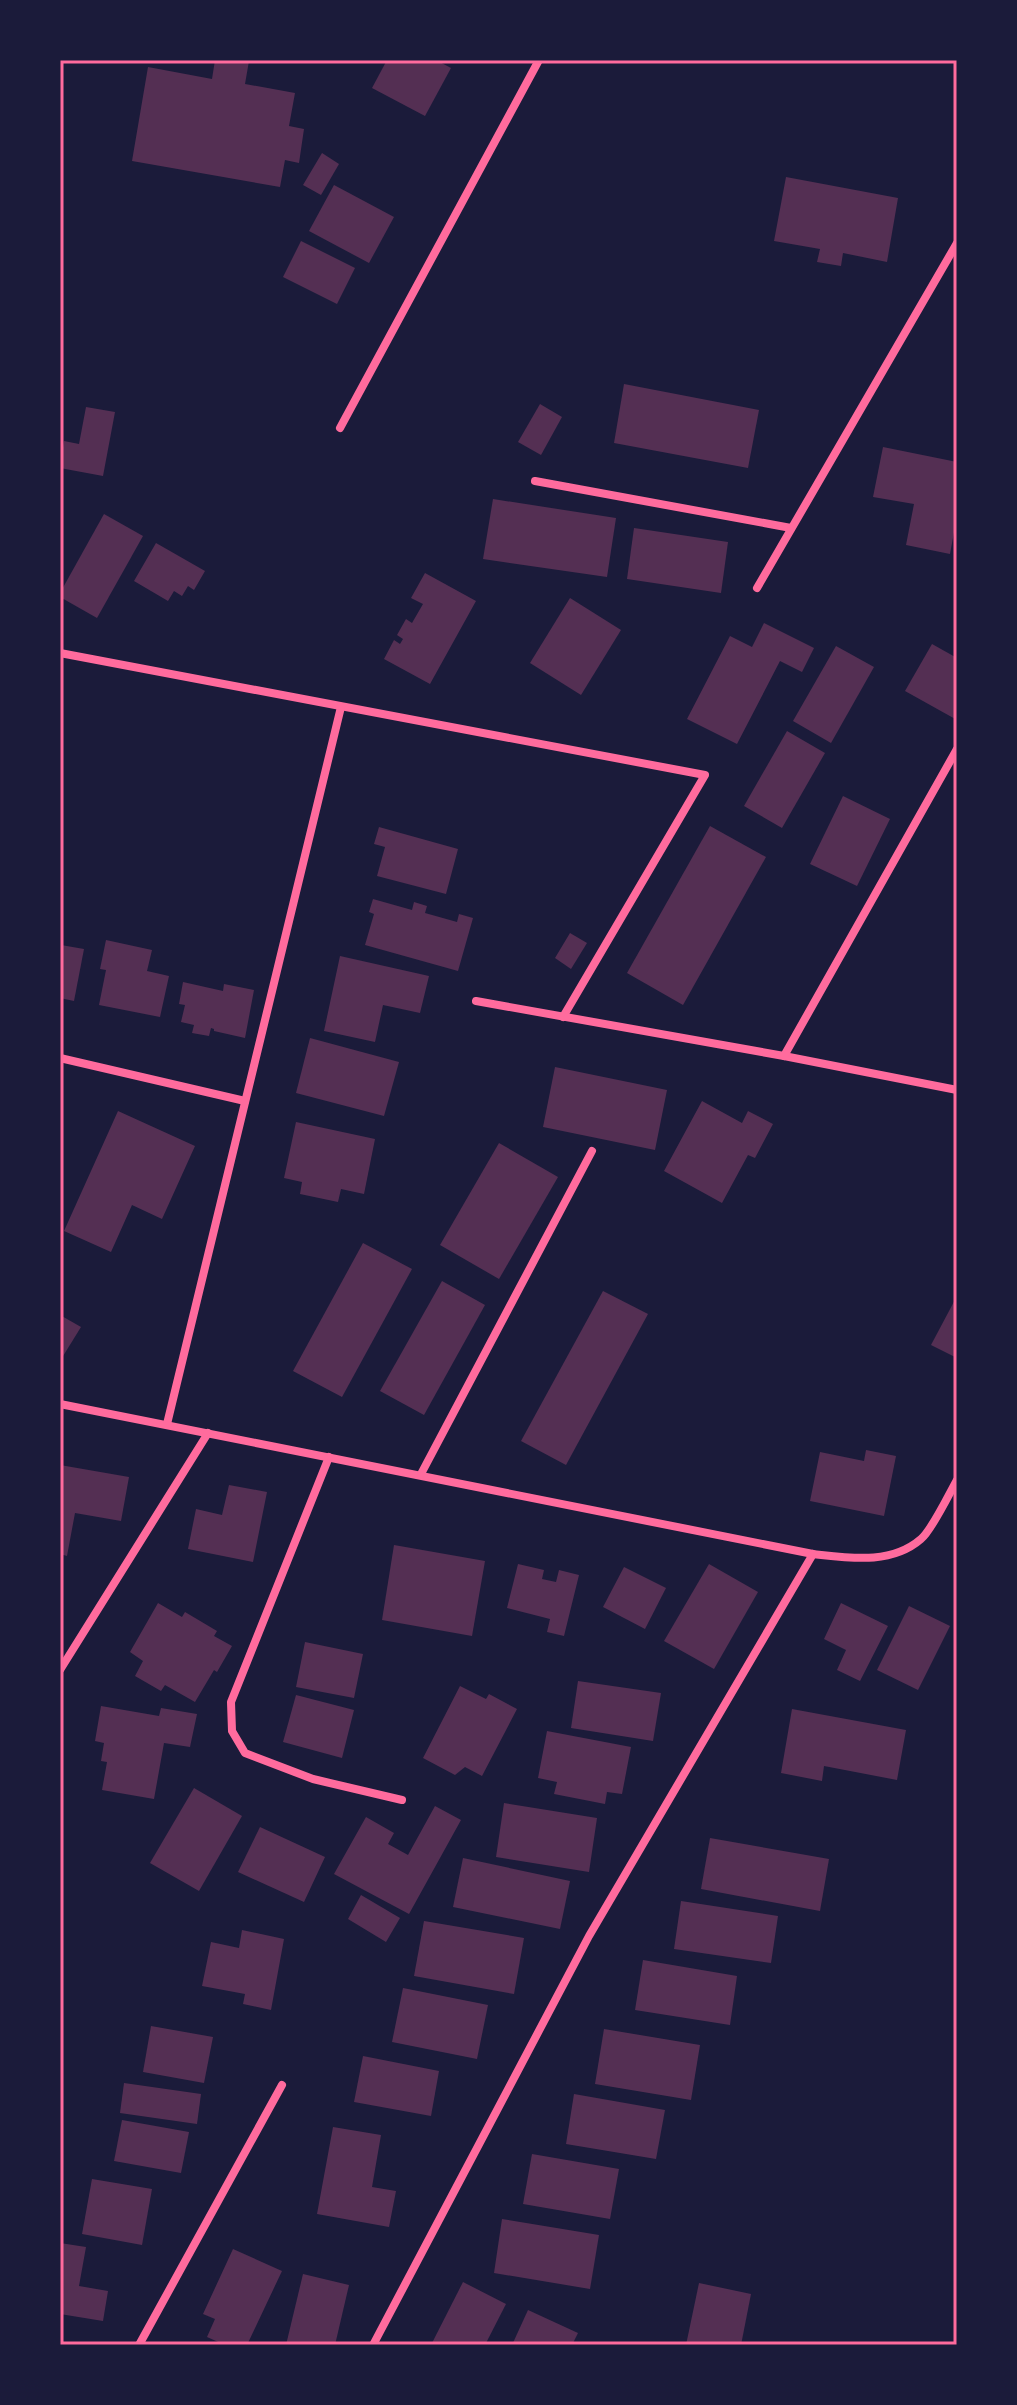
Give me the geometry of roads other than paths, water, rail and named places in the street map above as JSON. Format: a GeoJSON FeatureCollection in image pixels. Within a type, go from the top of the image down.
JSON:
{"type":"FeatureCollection","features":[{"type":"Feature","properties":{"kind":"street"},"geometry":{"type":"LineString","coordinates":[[340,428],[539,60]]}},
{"type":"Feature","properties":{"kind":"street"},"geometry":{"type":"LineString","coordinates":[[757,588],[957,243]]}},
{"type":"Feature","properties":{"kind":"street"},"geometry":{"type":"LineString","coordinates":[[535,481],[791,528]]}},
{"type":"Feature","properties":{"kind":"street"},"geometry":{"type":"LineString","coordinates":[[60,653],[705,775],[563,1017]]}},
{"type":"Feature","properties":{"kind":"street"},"geometry":{"type":"LineString","coordinates":[[167,1424],[341,707]]}},
{"type":"Feature","properties":{"kind":"street"},"geometry":{"type":"LineString","coordinates":[[784,1056],[957,749]]}},
{"type":"Feature","properties":{"kind":"street"},"geometry":{"type":"LineString","coordinates":[[476,1001],[957,1090]]}},
{"type":"Feature","properties":{"kind":"street"},"geometry":{"type":"LineString","coordinates":[[60,1058],[245,1101]]}},
{"type":"Feature","properties":{"kind":"street"},"geometry":{"type":"LineString","coordinates":[[421,1474],[592,1151]]}},
{"type":"Feature","properties":{"kind":"street"},"geometry":{"type":"LineString","coordinates":[[60,1404],[813,1554],[859,1559],[893,1555],[923,1538],[957,1480]]}},
{"type":"Feature","properties":{"kind":"street"},"geometry":{"type":"LineString","coordinates":[[60,1670],[208,1433]]}},
{"type":"Feature","properties":{"kind":"street"},"geometry":{"type":"LineString","coordinates":[[329,1457],[231,1702],[232,1731],[245,1753],[313,1779],[402,1800]]}},
{"type":"Feature","properties":{"kind":"street"},"geometry":{"type":"LineString","coordinates":[[373,2345],[589,1936],[813,1554]]}},
{"type":"Feature","properties":{"kind":"street"},"geometry":{"type":"LineString","coordinates":[[139,2345],[282,2085]]}}]}
